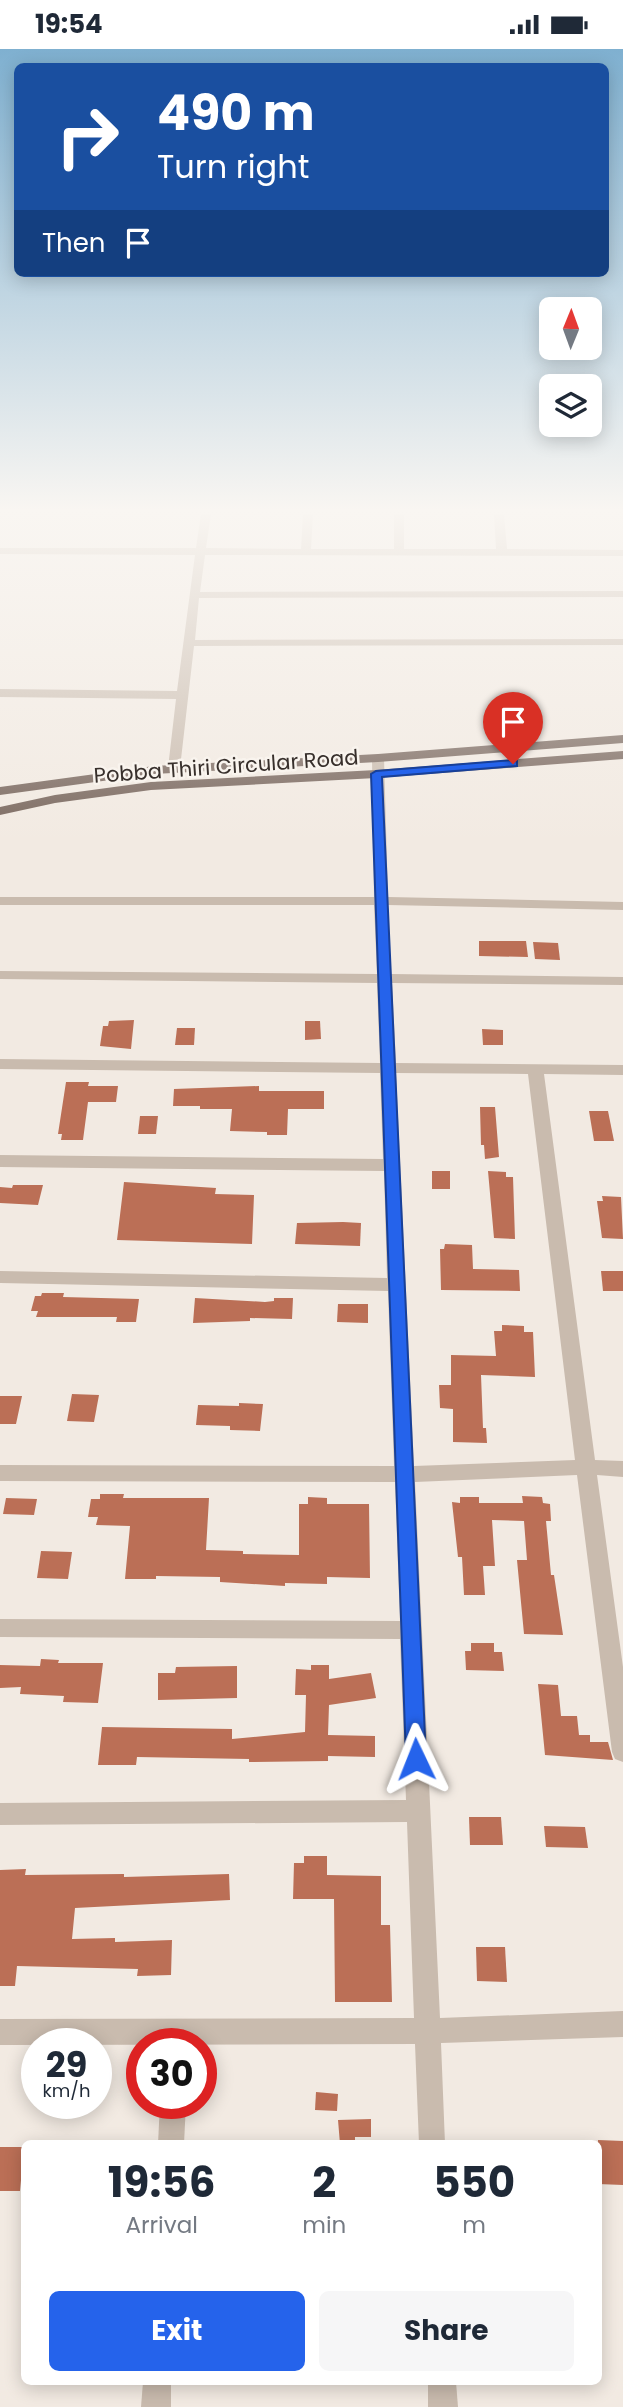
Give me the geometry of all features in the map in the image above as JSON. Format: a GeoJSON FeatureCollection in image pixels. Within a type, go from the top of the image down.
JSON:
{"type":"FeatureCollection","features":[{"type":"Feature","properties":{"kind":"main road","name":"Pobba Thiri Circular Road"},"geometry":{"type":"LineString","coordinates":[[0,811],[55,799],[151,786],[377,766],[623,739]]}},
{"type":"Feature","properties":{"kind":"main road","name":"Pobba Thiri Circular Road"},"geometry":{"type":"LineString","coordinates":[[0,791],[174,768],[377,766],[623,755]]}},
{"type":"Feature","properties":{"kind":"street"},"geometry":{"type":"LineString","coordinates":[[174,768],[190,624]]}},
{"type":"Feature","properties":{"kind":"street"},"geometry":{"type":"LineString","coordinates":[[188,642],[623,642]]}},
{"type":"Feature","properties":{"kind":"street"},"geometry":{"type":"LineString","coordinates":[[0,693],[181,695]]}},
{"type":"Feature","properties":{"kind":"street"},"geometry":{"type":"LineString","coordinates":[[377,766],[432,2140]]}},
{"type":"Feature","properties":{"kind":"street"},"geometry":{"type":"LineString","coordinates":[[0,901],[381,901],[623,906]]}},
{"type":"Feature","properties":{"kind":"street"},"geometry":{"type":"LineString","coordinates":[[0,975],[623,981]]}},
{"type":"Feature","properties":{"kind":"street"},"geometry":{"type":"LineString","coordinates":[[0,1064],[623,1070]]}},
{"type":"Feature","properties":{"kind":"street"},"geometry":{"type":"LineString","coordinates":[[536,1070],[623,1752]]}},
{"type":"Feature","properties":{"kind":"street"},"geometry":{"type":"LineString","coordinates":[[0,1161],[391,1165]]}},
{"type":"Feature","properties":{"kind":"street"},"geometry":{"type":"LineString","coordinates":[[0,1277],[397,1285]]}},
{"type":"Feature","properties":{"kind":"street"},"geometry":{"type":"LineString","coordinates":[[0,1473],[404,1473],[587,1467],[623,1469]]}},
{"type":"Feature","properties":{"kind":"street"},"geometry":{"type":"LineString","coordinates":[[0,1628],[411,1630]]}},
{"type":"Feature","properties":{"kind":"street"},"geometry":{"type":"LineString","coordinates":[[0,1814],[418,1811]]}},
{"type":"Feature","properties":{"kind":"street"},"geometry":{"type":"LineString","coordinates":[[217,2037],[623,2024]]}},
{"type":"Feature","properties":{"kind":"street"},"geometry":{"type":"LineString","coordinates":[[0,2032],[126,2036]]}},
{"type":"Feature","properties":{"kind":"street"},"geometry":{"type":"LineString","coordinates":[[171,2140],[172,2119]]}},
{"type":"Feature","properties":{"kind":"street"},"geometry":{"type":"LineString","coordinates":[[156,2407],[158,2385]]}},
{"type":"Feature","properties":{"kind":"street"},"geometry":{"type":"LineString","coordinates":[[442,2385],[443,2407]]}},
{"type":"Feature","properties":{"kind":"building"},"geometry":{"type":"Polygon","coordinates":[[[479,941],[526,941],[528,957],[479,956],[479,941]]]}},
{"type":"Feature","properties":{"kind":"building"},"geometry":{"type":"Polygon","coordinates":[[[533,942],[558,943],[560,960],[535,959],[533,942]]]}},
{"type":"Feature","properties":{"kind":"building"},"geometry":{"type":"Polygon","coordinates":[[[134,1020],[131,1049],[100,1046],[103,1026],[108,1026],[109,1021],[134,1020]]]}},
{"type":"Feature","properties":{"kind":"building"},"geometry":{"type":"Polygon","coordinates":[[[305,1021],[320,1021],[321,1039],[305,1040],[305,1021]]]}},
{"type":"Feature","properties":{"kind":"building"},"geometry":{"type":"Polygon","coordinates":[[[177,1028],[195,1028],[194,1045],[175,1045],[177,1028]]]}},
{"type":"Feature","properties":{"kind":"building"},"geometry":{"type":"Polygon","coordinates":[[[482,1029],[503,1030],[503,1045],[483,1045],[482,1029]]]}},
{"type":"Feature","properties":{"kind":"building"},"geometry":{"type":"Polygon","coordinates":[[[66,1082],[89,1082],[88,1086],[118,1086],[116,1102],[88,1102],[83,1140],[61,1140],[62,1134],[58,1134],[66,1082]]]}},
{"type":"Feature","properties":{"kind":"building"},"geometry":{"type":"Polygon","coordinates":[[[259,1086],[259,1091],[324,1091],[324,1109],[288,1109],[287,1135],[267,1135],[267,1132],[230,1131],[232,1109],[173,1106],[174,1089],[259,1086]]]}},
{"type":"Feature","properties":{"kind":"building"},"geometry":{"type":"Polygon","coordinates":[[[480,1107],[495,1107],[499,1157],[485,1159],[484,1145],[481,1145],[480,1107]]]}},
{"type":"Feature","properties":{"kind":"building"},"geometry":{"type":"Polygon","coordinates":[[[589,1111],[608,1111],[614,1141],[594,1141],[589,1111]]]}},
{"type":"Feature","properties":{"kind":"building"},"geometry":{"type":"Polygon","coordinates":[[[140,1116],[158,1116],[156,1134],[138,1134],[140,1116]]]}},
{"type":"Feature","properties":{"kind":"building"},"geometry":{"type":"Polygon","coordinates":[[[432,1171],[450,1171],[450,1189],[432,1189],[432,1171]]]}},
{"type":"Feature","properties":{"kind":"building"},"geometry":{"type":"Polygon","coordinates":[[[488,1171],[506,1172],[506,1177],[513,1177],[515,1239],[494,1238],[488,1171]]]}},
{"type":"Feature","properties":{"kind":"building"},"geometry":{"type":"Polygon","coordinates":[[[124,1182],[216,1188],[215,1194],[254,1195],[252,1244],[117,1240],[124,1182]]]}},
{"type":"Feature","properties":{"kind":"building"},"geometry":{"type":"Polygon","coordinates":[[[13,1185],[43,1185],[38,1205],[0,1203],[0,1187],[12,1188],[13,1185]]]}},
{"type":"Feature","properties":{"kind":"building"},"geometry":{"type":"Polygon","coordinates":[[[602,1196],[621,1197],[623,1239],[602,1238],[597,1201],[603,1201],[602,1196]]]}},
{"type":"Feature","properties":{"kind":"building"},"geometry":{"type":"Polygon","coordinates":[[[297,1223],[361,1223],[360,1246],[295,1244],[297,1223]]]}},
{"type":"Feature","properties":{"kind":"building"},"geometry":{"type":"Polygon","coordinates":[[[445,1244],[472,1245],[473,1269],[519,1270],[520,1291],[441,1290],[440,1249],[444,1249],[445,1244]]]}},
{"type":"Feature","properties":{"kind":"building"},"geometry":{"type":"Polygon","coordinates":[[[601,1271],[623,1271],[623,1291],[603,1291],[601,1271]]]}},
{"type":"Feature","properties":{"kind":"building"},"geometry":{"type":"Polygon","coordinates":[[[42,1293],[64,1293],[63,1297],[139,1299],[136,1322],[116,1322],[117,1317],[36,1317],[38,1311],[31,1311],[35,1296],[41,1296],[42,1293]]]}},
{"type":"Feature","properties":{"kind":"building"},"geometry":{"type":"Polygon","coordinates":[[[195,1298],[265,1302],[274,1301],[274,1298],[293,1298],[292,1319],[250,1318],[250,1321],[193,1323],[195,1298]]]}},
{"type":"Feature","properties":{"kind":"building"},"geometry":{"type":"Polygon","coordinates":[[[338,1304],[368,1304],[368,1323],[337,1322],[338,1304]]]}},
{"type":"Feature","properties":{"kind":"building"},"geometry":{"type":"Polygon","coordinates":[[[502,1325],[524,1326],[524,1332],[533,1332],[535,1377],[481,1375],[483,1428],[486,1428],[487,1443],[453,1442],[453,1409],[440,1408],[439,1385],[451,1385],[451,1355],[496,1356],[494,1331],[502,1331],[502,1325]]]}},
{"type":"Feature","properties":{"kind":"building"},"geometry":{"type":"Polygon","coordinates":[[[72,1394],[99,1395],[94,1422],[67,1421],[72,1394]]]}},
{"type":"Feature","properties":{"kind":"building"},"geometry":{"type":"Polygon","coordinates":[[[0,1396],[22,1396],[16,1424],[0,1424],[0,1396]]]}},
{"type":"Feature","properties":{"kind":"building"},"geometry":{"type":"Polygon","coordinates":[[[239,1403],[263,1404],[260,1431],[230,1430],[230,1426],[196,1425],[198,1405],[239,1406],[239,1403]]]}},
{"type":"Feature","properties":{"kind":"building"},"geometry":{"type":"Polygon","coordinates":[[[100,1494],[124,1494],[123,1498],[209,1498],[206,1550],[243,1551],[243,1554],[299,1555],[299,1504],[308,1504],[308,1497],[327,1498],[327,1504],[369,1504],[370,1578],[327,1577],[327,1584],[285,1583],[285,1586],[220,1582],[220,1577],[156,1576],[156,1579],[125,1579],[130,1526],[96,1525],[98,1517],[88,1517],[91,1499],[100,1499],[100,1494]]]}},
{"type":"Feature","properties":{"kind":"building"},"geometry":{"type":"Polygon","coordinates":[[[522,1496],[542,1497],[543,1503],[550,1504],[551,1521],[546,1521],[551,1575],[554,1575],[563,1635],[524,1634],[517,1560],[527,1560],[524,1521],[492,1520],[495,1566],[483,1566],[485,1595],[464,1595],[462,1557],[458,1557],[452,1502],[460,1503],[460,1497],[479,1497],[479,1503],[523,1503],[522,1496]]]}},
{"type":"Feature","properties":{"kind":"building"},"geometry":{"type":"Polygon","coordinates":[[[6,1498],[37,1499],[34,1515],[3,1514],[6,1498]]]}},
{"type":"Feature","properties":{"kind":"building"},"geometry":{"type":"Polygon","coordinates":[[[41,1551],[72,1552],[68,1579],[37,1578],[41,1551]]]}},
{"type":"Feature","properties":{"kind":"building"},"geometry":{"type":"Polygon","coordinates":[[[471,1643],[494,1643],[494,1652],[502,1652],[504,1671],[466,1670],[465,1651],[471,1651],[471,1643]]]}},
{"type":"Feature","properties":{"kind":"building"},"geometry":{"type":"Polygon","coordinates":[[[41,1659],[59,1660],[58,1663],[103,1663],[98,1703],[63,1702],[64,1696],[20,1694],[21,1687],[0,1688],[0,1665],[40,1666],[41,1659]]]}},
{"type":"Feature","properties":{"kind":"building"},"geometry":{"type":"Polygon","coordinates":[[[311,1665],[329,1665],[329,1679],[371,1673],[376,1698],[329,1705],[328,1735],[375,1736],[375,1757],[328,1756],[328,1761],[249,1762],[249,1759],[137,1757],[136,1765],[98,1765],[102,1727],[232,1729],[232,1739],[305,1732],[306,1695],[295,1695],[296,1669],[311,1670],[311,1665]]]}},
{"type":"Feature","properties":{"kind":"building"},"geometry":{"type":"Polygon","coordinates":[[[237,1666],[237,1698],[158,1700],[158,1673],[175,1673],[176,1667],[237,1666]]]}},
{"type":"Feature","properties":{"kind":"building"},"geometry":{"type":"Polygon","coordinates":[[[538,1684],[558,1685],[561,1716],[577,1716],[579,1735],[590,1735],[590,1742],[608,1742],[613,1760],[545,1755],[538,1684]]]}},
{"type":"Feature","properties":{"kind":"building"},"geometry":{"type":"Polygon","coordinates":[[[469,1817],[501,1817],[503,1845],[470,1845],[469,1817]]]}},
{"type":"Feature","properties":{"kind":"building"},"geometry":{"type":"Polygon","coordinates":[[[544,1826],[585,1827],[588,1848],[546,1847],[544,1826]]]}},
{"type":"Feature","properties":{"kind":"building"},"geometry":{"type":"Polygon","coordinates":[[[304,1856],[327,1856],[327,1875],[381,1876],[381,1925],[390,1925],[392,2002],[335,2002],[334,1899],[293,1899],[294,1863],[304,1863],[304,1856]]]}},
{"type":"Feature","properties":{"kind":"building"},"geometry":{"type":"Polygon","coordinates":[[[26,1869],[25,1875],[124,1874],[124,1877],[229,1874],[230,1900],[75,1908],[72,1939],[115,1938],[115,1942],[172,1940],[171,1975],[137,1976],[138,1969],[17,1966],[15,1986],[0,1986],[0,1870],[26,1869]]]}},
{"type":"Feature","properties":{"kind":"building"},"geometry":{"type":"Polygon","coordinates":[[[476,1947],[505,1947],[507,1982],[477,1981],[476,1947]]]}},
{"type":"Feature","properties":{"kind":"building"},"geometry":{"type":"Polygon","coordinates":[[[316,2092],[338,2094],[337,2111],[315,2110],[316,2092]]]}},
{"type":"Feature","properties":{"kind":"building"},"geometry":{"type":"Polygon","coordinates":[[[371,2119],[371,2137],[340,2140],[338,2120],[371,2119]]]}},
{"type":"Feature","properties":{"kind":"building"},"geometry":{"type":"Polygon","coordinates":[[[602,2140],[623,2141],[623,2185],[602,2184],[602,2140]]]}},
{"type":"Feature","properties":{"kind":"building"},"geometry":{"type":"Polygon","coordinates":[[[0,2147],[21,2147],[20,2191],[0,2191],[0,2147]]]}},
{"type":"Feature","properties":{"kind":"route"},"geometry":{"type":"LineString","coordinates":[[416,1759],[376,774],[513,764]]}}]}
